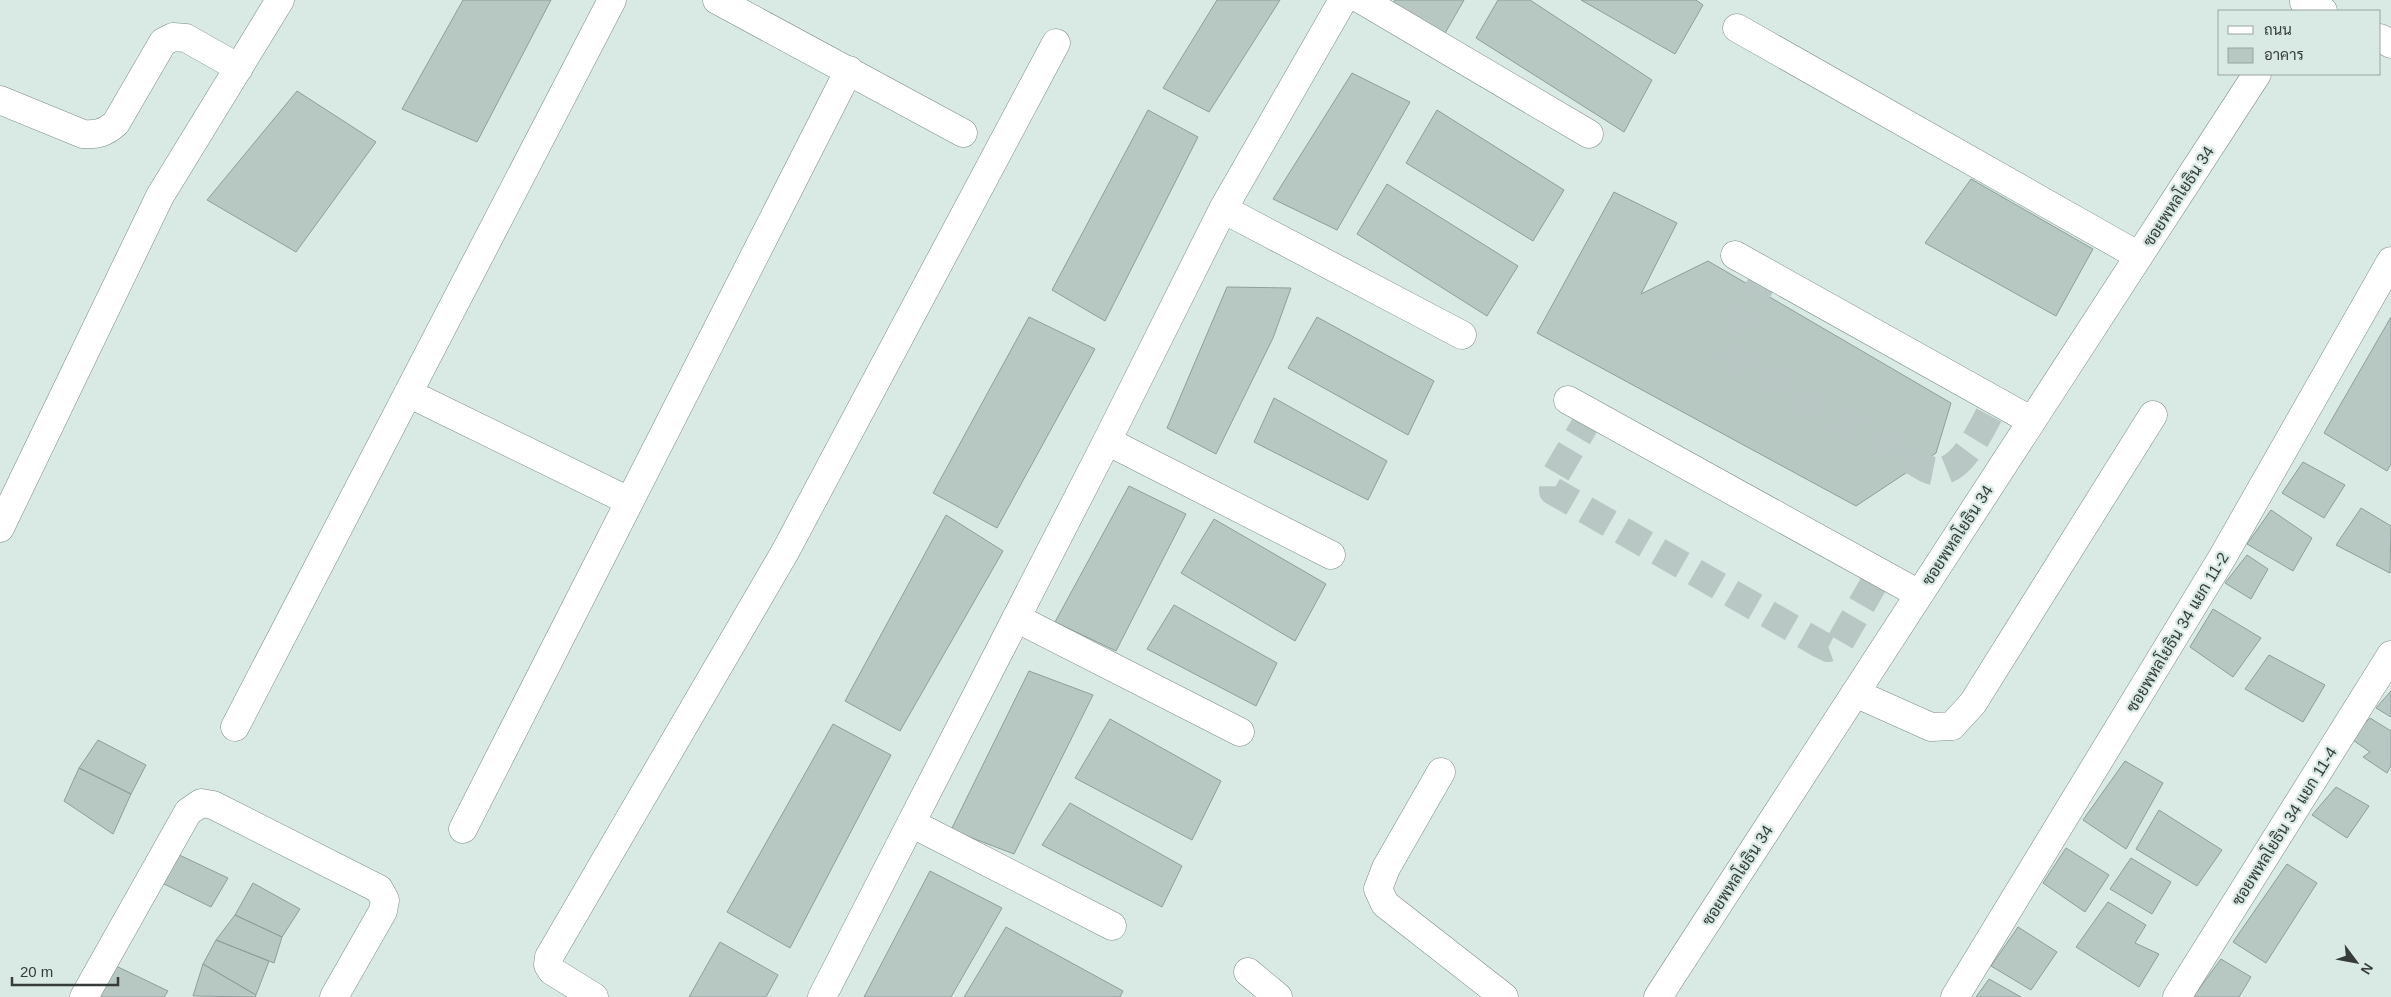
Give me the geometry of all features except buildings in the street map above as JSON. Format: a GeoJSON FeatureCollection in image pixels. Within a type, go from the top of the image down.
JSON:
{"type":"FeatureCollection","features":[{"type":"Feature","properties":{"kind":"street"},"geometry":{"type":"LineString","coordinates":[[0,528],[160,196],[280,0]]}},
{"type":"Feature","properties":{"kind":"street"},"geometry":{"type":"LineString","coordinates":[[235,727],[612,0]]}},
{"type":"Feature","properties":{"kind":"street"},"geometry":{"type":"LineString","coordinates":[[717,0],[962,133]]}},
{"type":"Feature","properties":{"kind":"street"},"geometry":{"type":"LineString","coordinates":[[822,997],[1107,442],[1223,209],[1343,0]]}},
{"type":"Feature","properties":{"kind":"street"},"geometry":{"type":"LineString","coordinates":[[1362,0],[1589,134]]}},
{"type":"Feature","properties":{"kind":"street"},"geometry":{"type":"LineString","coordinates":[[1737,28],[2138,256]]}},
{"type":"Feature","properties":{"kind":"street"},"geometry":{"type":"LineString","coordinates":[[0,100],[83,134],[96,135],[107,131],[116,123],[163,42],[173,38],[186,38],[239,68]]}},
{"type":"Feature","properties":{"kind":"street"},"geometry":{"type":"LineString","coordinates":[[594,997],[552,971],[548,965],[549,957],[785,552],[1056,42]]}},
{"type":"Feature","properties":{"kind":"street"},"geometry":{"type":"LineString","coordinates":[[463,829],[849,70]]}},
{"type":"Feature","properties":{"kind":"street","name":"ซอยพหลโยธิน 34"},"geometry":{"type":"LineString","coordinates":[[1658,997],[2256,75]]}},
{"type":"Feature","properties":{"kind":"street"},"geometry":{"type":"LineString","coordinates":[[1223,209],[1462,335]]}},
{"type":"Feature","properties":{"kind":"street"},"geometry":{"type":"LineString","coordinates":[[1735,255],[2032,421]]}},
{"type":"Feature","properties":{"kind":"street","name":"ซอยพหลโยธิน 34 แยก 11-2"},"geometry":{"type":"LineString","coordinates":[[1954,997],[2222,558],[2391,261]]}},
{"type":"Feature","properties":{"kind":"street"},"geometry":{"type":"LineString","coordinates":[[408,393],[629,501]]}},
{"type":"Feature","properties":{"kind":"street"},"geometry":{"type":"LineString","coordinates":[[1568,400],[1919,594]]}},
{"type":"Feature","properties":{"kind":"street"},"geometry":{"type":"LineString","coordinates":[[1855,692],[1931,727],[1952,726],[1973,703],[2153,415]]}},
{"type":"Feature","properties":{"kind":"street"},"geometry":{"type":"LineString","coordinates":[[1107,442],[1330,555]]}},
{"type":"Feature","properties":{"kind":"street"},"geometry":{"type":"LineString","coordinates":[[1016,618],[1240,732]]}},
{"type":"Feature","properties":{"kind":"street","name":"ซอยพหลโยธิน 34 แยก 11-4"},"geometry":{"type":"LineString","coordinates":[[2177,997],[2391,655]]}},
{"type":"Feature","properties":{"kind":"street"},"geometry":{"type":"LineString","coordinates":[[1441,772],[1386,868],[1378,889],[1385,904],[1504,997]]}},
{"type":"Feature","properties":{"kind":"street"},"geometry":{"type":"LineString","coordinates":[[84,997],[188,812],[201,803],[213,805],[379,889],[385,900],[383,911],[334,997]]}},
{"type":"Feature","properties":{"kind":"street"},"geometry":{"type":"LineString","coordinates":[[911,823],[1112,926]]}},
{"type":"Feature","properties":{"kind":"street"},"geometry":{"type":"LineString","coordinates":[[1248,972],[1278,997]]}},
{"type":"Feature","properties":{"kind":"tunnel"},"geometry":{"type":"LineString","coordinates":[[1768,273],[1735,332],[1732,349],[1736,357],[1747,366],[1927,469],[1939,471],[1950,468],[1960,460],[1969,450],[1996,402]]}},
{"type":"Feature","properties":{"kind":"tunnel"},"geometry":{"type":"LineString","coordinates":[[1592,413],[1553,479],[1553,491],[1820,644],[1828,648],[1839,644],[1880,573]]}}]}
